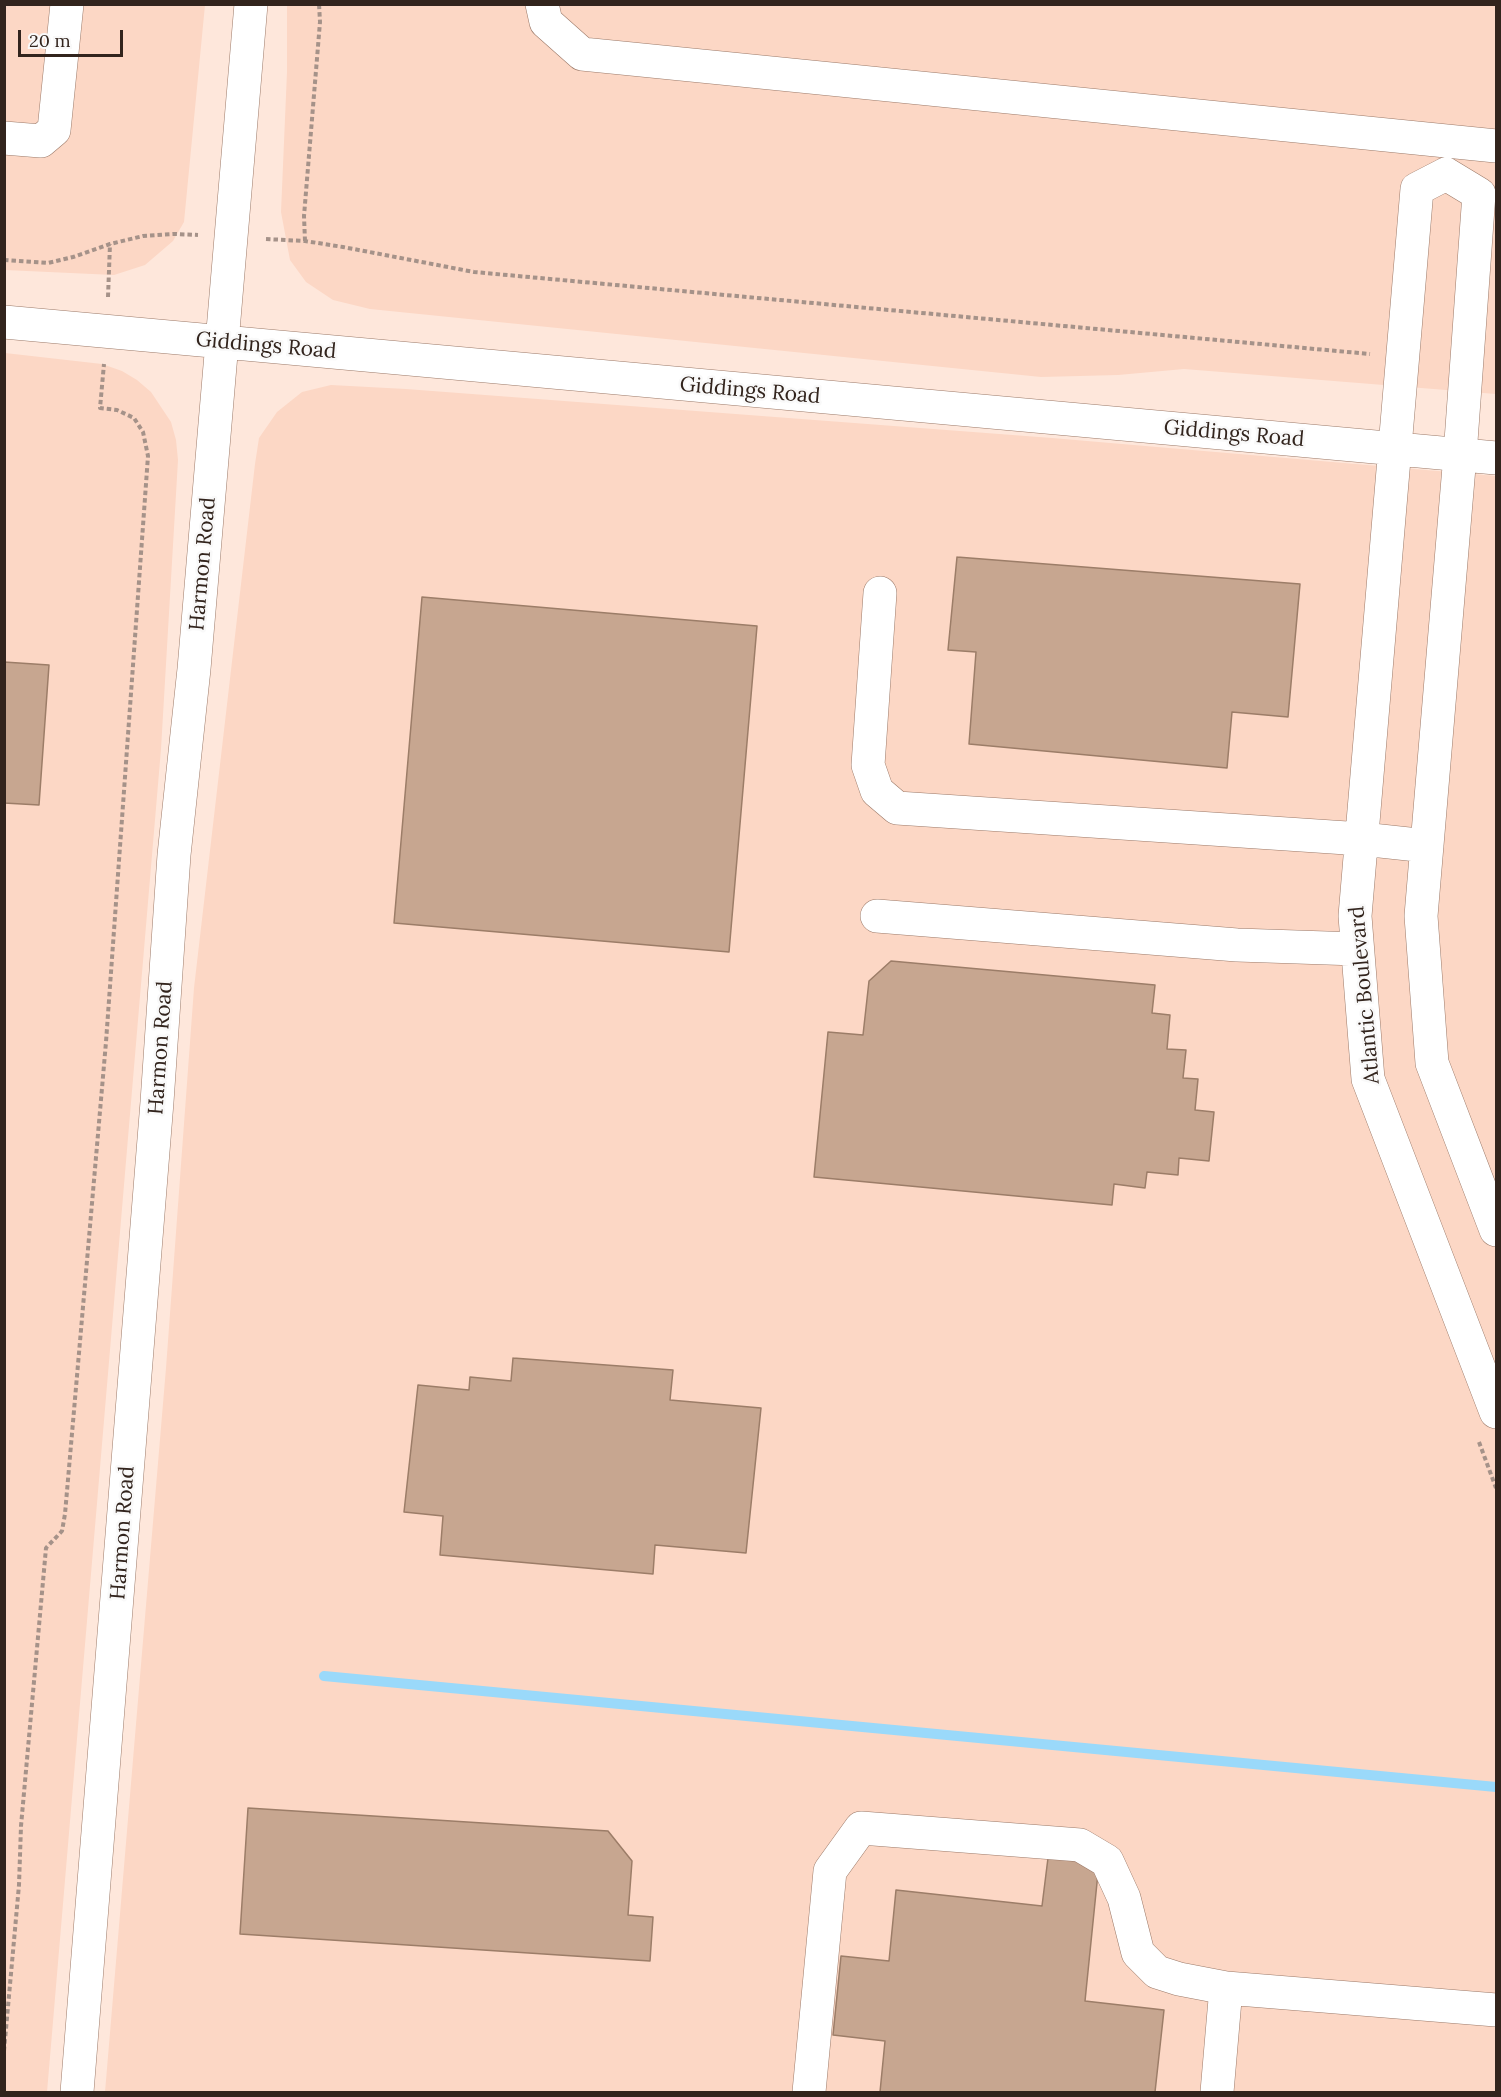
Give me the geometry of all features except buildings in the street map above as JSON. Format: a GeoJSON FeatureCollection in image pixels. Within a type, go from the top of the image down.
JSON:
{"type":"FeatureCollection","features":[{"type":"Feature","properties":{"kind":"street"},"geometry":{"type":"LineString","coordinates":[[4,138],[41,141],[54,130],[67,4]]}},
{"type":"Feature","properties":{"kind":"street","name":"Harmon Road"},"geometry":{"type":"LineString","coordinates":[[77,2092],[155,1125],[174,855],[194,669],[251,4]]}},
{"type":"Feature","properties":{"kind":"street"},"geometry":{"type":"LineString","coordinates":[[542,4],[546,22],[582,54],[1497,146]]}},
{"type":"Feature","properties":{"kind":"street"},"geometry":{"type":"LineString","coordinates":[[1449,141],[1446,174],[1479,194],[1460,455],[1420,916],[1432,1063],[1497,1230]]}},
{"type":"Feature","properties":{"kind":"street","name":"Atlantic Boulevard"},"geometry":{"type":"LineString","coordinates":[[1446,174],[1417,189],[1354,916],[1368,1078],[1497,1412]]}},
{"type":"Feature","properties":{"kind":"street","name":"Giddings Road"},"geometry":{"type":"LineString","coordinates":[[4,322],[1497,458]]}},
{"type":"Feature","properties":{"kind":"street"},"geometry":{"type":"LineString","coordinates":[[880,593],[868,765],[878,791],[897,808],[1362,839],[1427,846]]}},
{"type":"Feature","properties":{"kind":"street"},"geometry":{"type":"LineString","coordinates":[[878,916],[1237,945],[1357,949]]}},
{"type":"Feature","properties":{"kind":"street"},"geometry":{"type":"LineString","coordinates":[[809,2092],[830,1872],[861,1828],[1080,1845],[1107,1861],[1124,1898],[1138,1953],[1157,1972],[1179,1979],[1226,1988],[1497,2010]]}},
{"type":"Feature","properties":{"kind":"street"},"geometry":{"type":"LineString","coordinates":[[1217,2092],[1226,1988]]}},
{"type":"Feature","properties":{"kind":"path"},"geometry":{"type":"LineString","coordinates":[[305,241],[304,216],[320,22],[319,4]]}},
{"type":"Feature","properties":{"kind":"path"},"geometry":{"type":"LineString","coordinates":[[4,260],[48,263],[143,236],[174,234]]}},
{"type":"Feature","properties":{"kind":"path"},"geometry":{"type":"LineString","coordinates":[[280,240],[305,241],[474,272],[1402,358]]}},
{"type":"Feature","properties":{"kind":"path"},"geometry":{"type":"LineString","coordinates":[[109,284],[110,244]]}},
{"type":"Feature","properties":{"kind":"path"},"geometry":{"type":"LineString","coordinates":[[4,2051],[19,1885],[22,1806],[46,1548],[62,1531],[65,1514],[106,1042],[148,456],[143,432],[134,418],[117,410],[100,408],[104,362]]}},
{"type":"Feature","properties":{"kind":"shaded area"},"geometry":{"type":"Polygon","coordinates":[[[4,5],[205,5],[184,222],[173,241],[145,265],[114,275],[5,270],[4,5]]]}},
{"type":"Feature","properties":{"kind":"shaded area"},"geometry":{"type":"Polygon","coordinates":[[[287,5],[1496,5],[1496,394],[1184,369],[1118,375],[1041,377],[370,309],[333,300],[306,282],[290,260],[281,212],[287,72],[287,5]]]}},
{"type":"Feature","properties":{"kind":"shaded area"},"geometry":{"type":"Polygon","coordinates":[[[5,353],[102,364],[122,371],[137,380],[151,392],[171,422],[178,460],[161,749],[47,2092],[5,2092],[5,353]]]}},
{"type":"Feature","properties":{"kind":"shaded area"},"geometry":{"type":"Polygon","coordinates":[[[331,385],[1052,438],[1496,476],[1496,2092],[105,2092],[166,1368],[194,988],[255,464],[259,438],[277,412],[302,392],[331,385]]]}},
{"type":"Feature","properties":{"kind":"waterway"},"geometry":{"type":"LineString","coordinates":[[324,1676],[1496,1787]]}}]}
